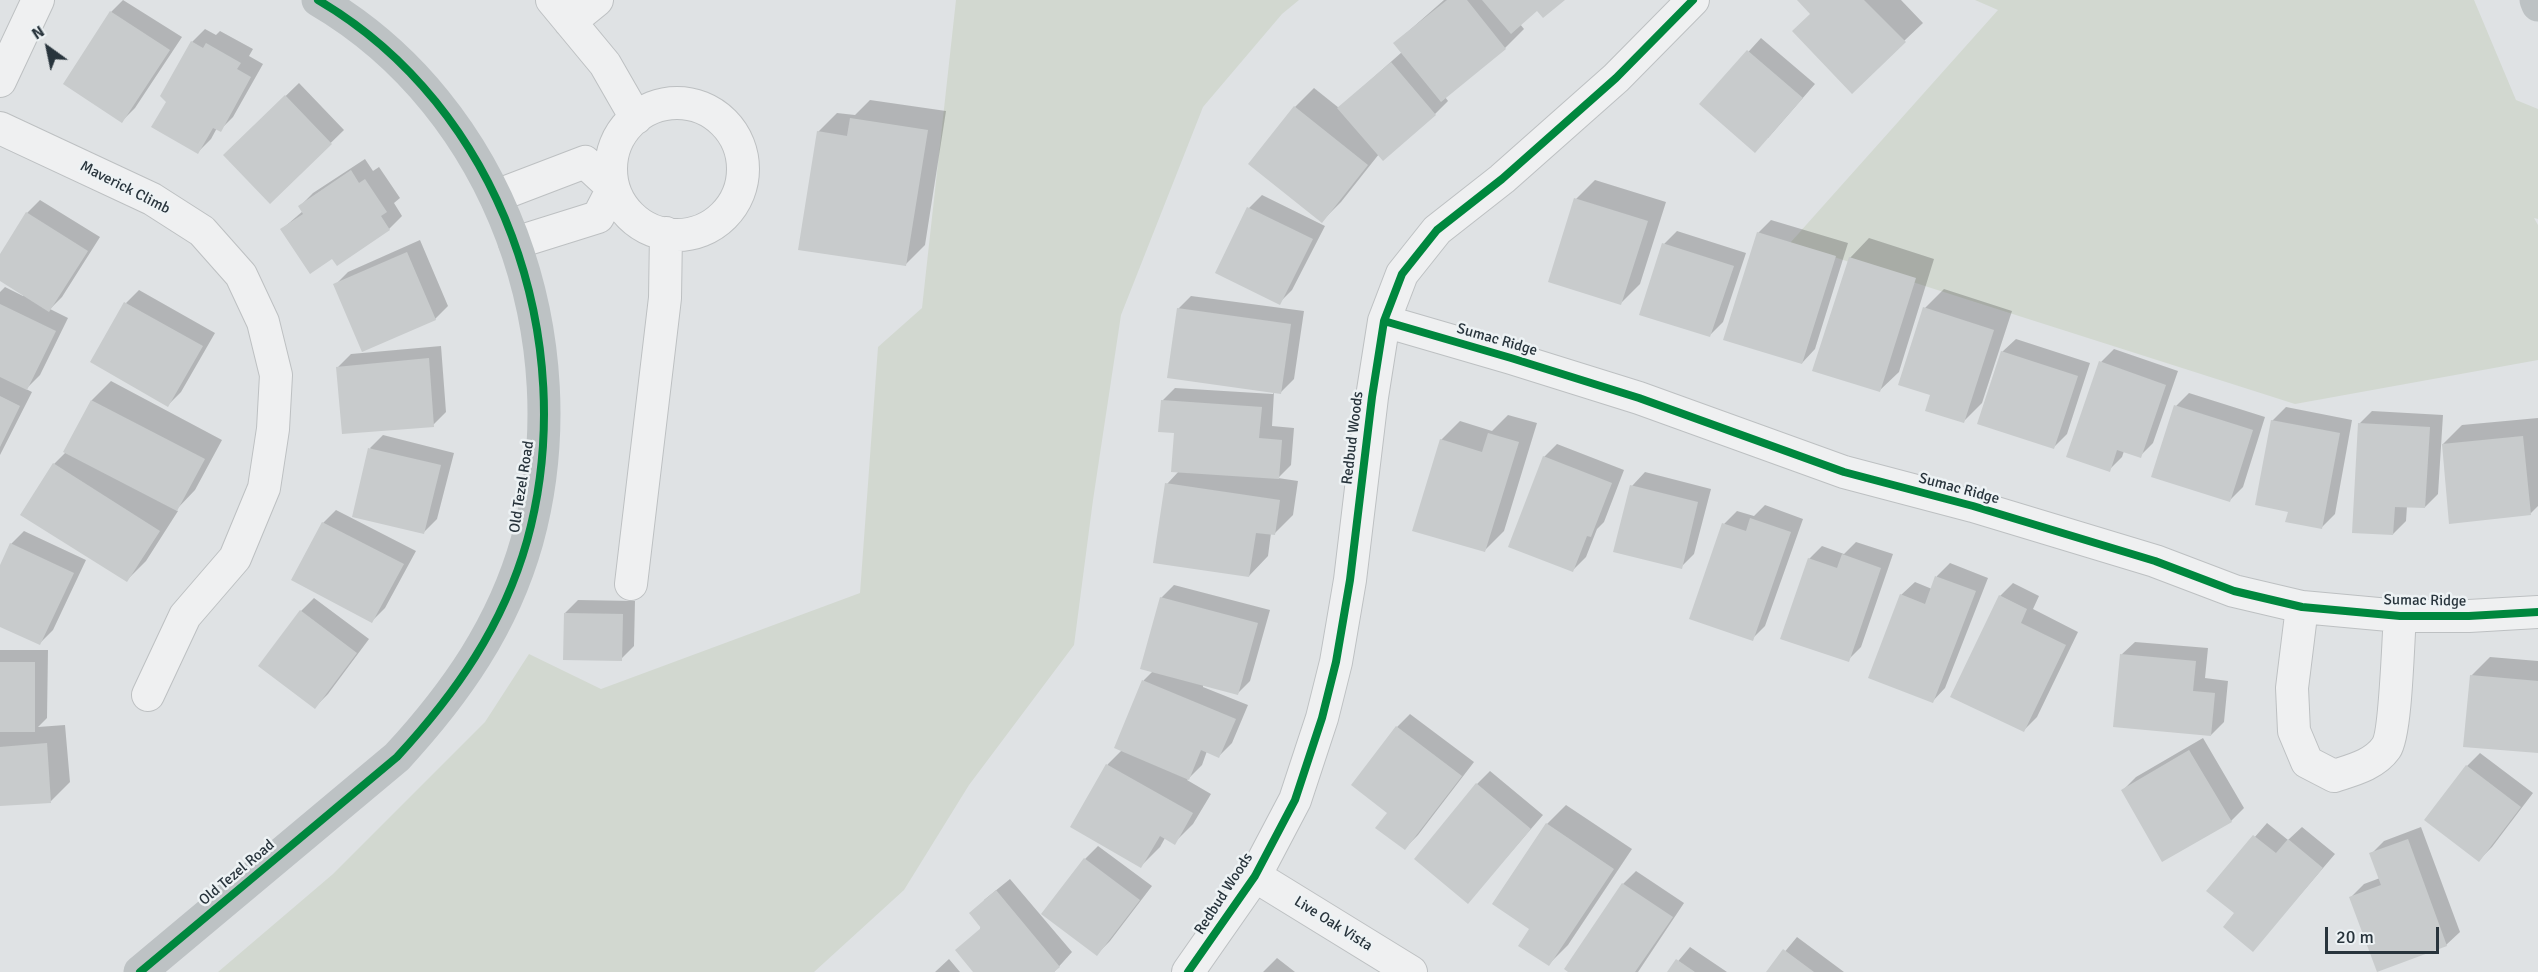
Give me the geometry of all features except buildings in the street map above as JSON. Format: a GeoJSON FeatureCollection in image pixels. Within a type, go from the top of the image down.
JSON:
{"type":"FeatureCollection","features":[{"type":"Feature","properties":{"kind":"street"},"geometry":{"type":"LineString","coordinates":[[0,81],[38,0]]}},
{"type":"Feature","properties":{"kind":"street","name":"Old Tezel Road"},"geometry":{"type":"LineString","coordinates":[[140,972],[397,757],[432,719],[456,687],[488,636],[510,590],[526,542],[538,493],[544,442],[545,392],[540,341],[530,292],[516,243],[496,196],[471,153],[442,111],[409,72],[372,38],[318,0]]}},
{"type":"Feature","properties":{"kind":"street"},"geometry":{"type":"LineString","coordinates":[[597,0],[561,11],[605,64],[636,118]]}},
{"type":"Feature","properties":{"kind":"street","name":"Redbud Woods"},"geometry":{"type":"LineString","coordinates":[[1188,972],[1255,876],[1295,800],[1322,717],[1336,662],[1350,580],[1372,397],[1384,321],[1401,274],[1437,230],[1502,179],[1616,78],[1693,0]]}},
{"type":"Feature","properties":{"kind":"street"},"geometry":{"type":"LineString","coordinates":[[2536,0],[2538,5]]}},
{"type":"Feature","properties":{"kind":"street"},"geometry":{"type":"LineString","coordinates":[[666,104],[689,104],[710,111],[727,126],[739,145],[743,165],[740,187],[731,206],[717,222],[698,231],[677,235],[656,232],[637,222],[622,207],[613,188],[610,165],[616,144],[628,125],[636,118],[645,111],[666,104]]}},
{"type":"Feature","properties":{"kind":"street","name":"Maverick Climb"},"geometry":{"type":"LineString","coordinates":[[0,128],[152,199],[202,231],[242,275],[263,322],[276,375],[273,429],[264,488],[235,558],[185,616],[148,695]]}},
{"type":"Feature","properties":{"kind":"street"},"geometry":{"type":"LineString","coordinates":[[496,196],[585,162],[613,188]]}},
{"type":"Feature","properties":{"kind":"street"},"geometry":{"type":"LineString","coordinates":[[516,243],[598,217],[613,188]]}},
{"type":"Feature","properties":{"kind":"street"},"geometry":{"type":"LineString","coordinates":[[632,584],[665,298],[666,233]]}},
{"type":"Feature","properties":{"kind":"street","name":"Sumac Ridge"},"geometry":{"type":"LineString","coordinates":[[1384,321],[1639,398],[1844,472],[1973,506],[2155,561],[2234,591],[2302,607],[2400,616],[2469,616],[2538,612]]}},
{"type":"Feature","properties":{"kind":"street","name":"Sumac Ridge"},"geometry":{"type":"LineString","coordinates":[[2302,607],[2292,688],[2294,731],[2307,762],[2334,776],[2366,765],[2387,747],[2393,718],[2400,616]]}},
{"type":"Feature","properties":{"kind":"street","name":"Live Oak Vista"},"geometry":{"type":"LineString","coordinates":[[1255,876],[1411,972]]}},
{"type":"Feature","properties":{"kind":"shaded area"},"geometry":{"type":"Polygon","coordinates":[[[956,0],[1299,0],[1282,14],[1203,107],[1121,315],[1074,645],[969,785],[904,890],[814,972],[218,972],[333,874],[485,722],[529,654],[601,689],[860,593],[878,347],[922,308],[956,0]]]}},
{"type":"Feature","properties":{"kind":"shaded area"},"geometry":{"type":"Polygon","coordinates":[[[1975,0],[2474,0],[2516,100],[2538,109],[2538,219],[2534,218],[2538,225],[2538,360],[2295,404],[1790,243],[1998,10],[1975,0]]]}},
{"type":"Feature","properties":{"kind":"cycle path"},"geometry":{"type":"LineString","coordinates":[[140,972],[397,757],[439,708],[475,657],[505,602],[527,541],[541,465],[543,387],[533,310],[512,236],[479,165],[436,102],[382,46],[318,0]]}},
{"type":"Feature","properties":{"kind":"cycle path"},"geometry":{"type":"LineString","coordinates":[[1188,972],[1255,876],[1295,800],[1322,718],[1336,662],[1350,580],[1372,397],[1384,321],[1402,274],[1437,230],[1502,179],[1616,78],[1693,0]]}},
{"type":"Feature","properties":{"kind":"cycle path"},"geometry":{"type":"LineString","coordinates":[[1384,321],[1639,398],[1844,472],[1973,506],[2155,561],[2234,591],[2302,607],[2400,616],[2469,616],[2538,612]]}}]}
